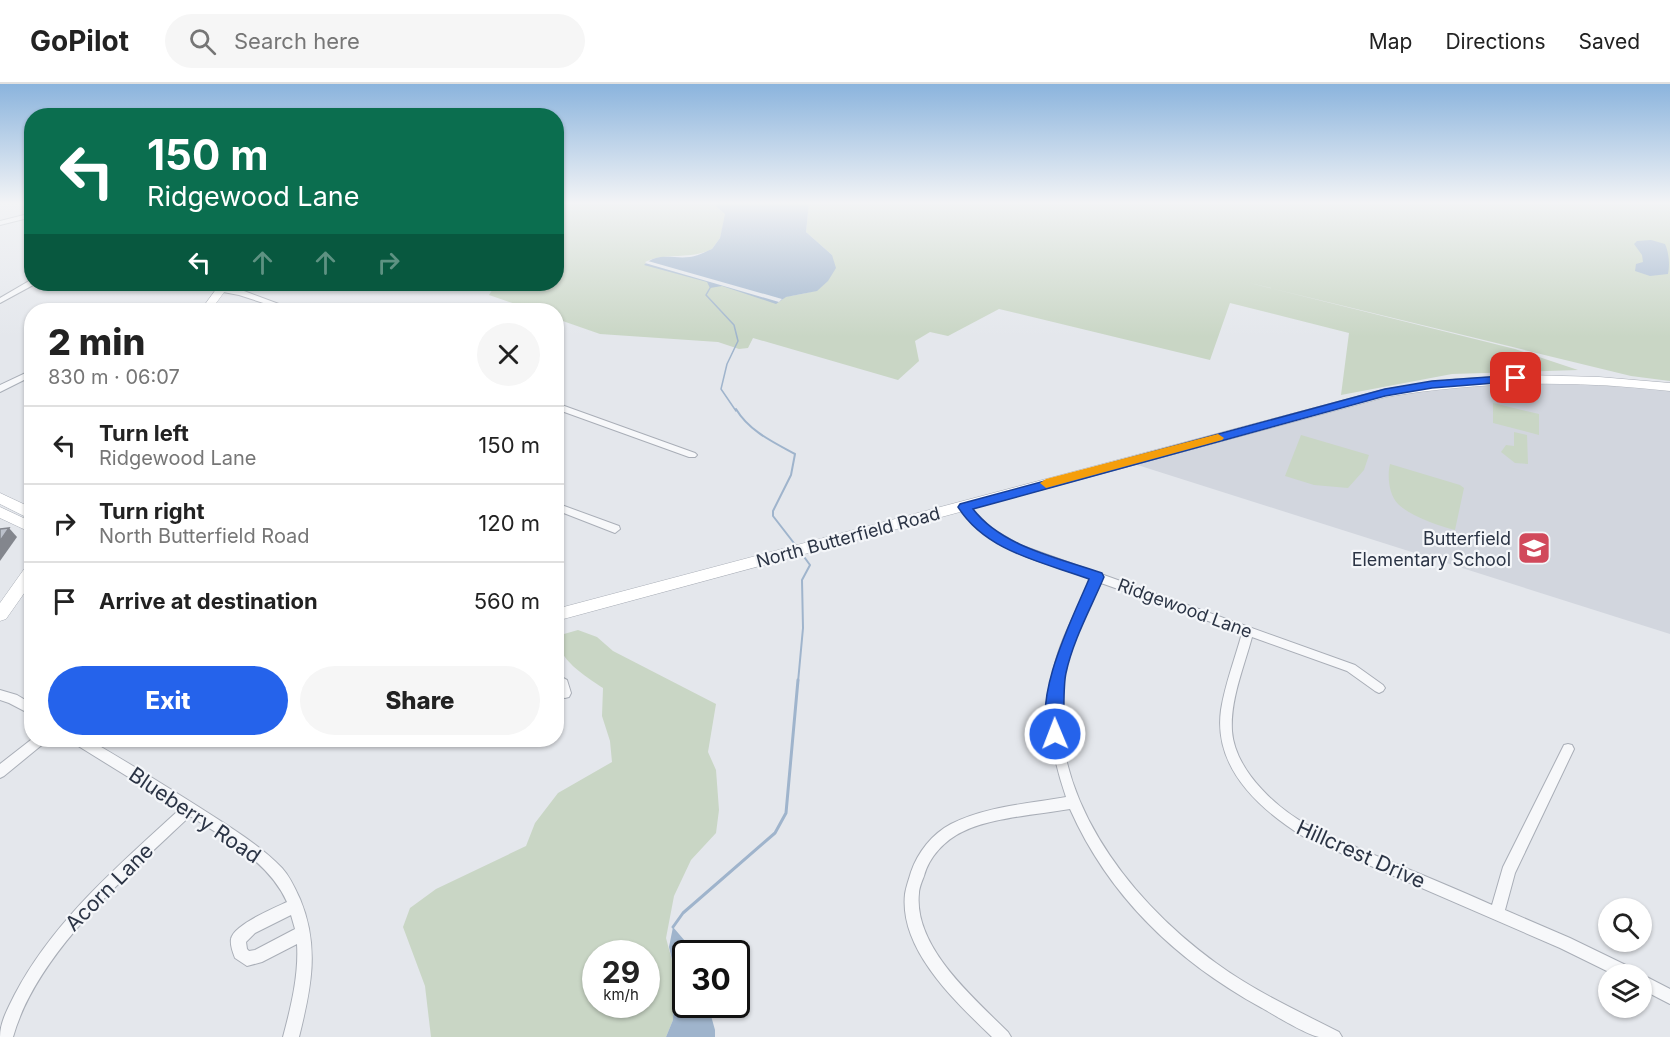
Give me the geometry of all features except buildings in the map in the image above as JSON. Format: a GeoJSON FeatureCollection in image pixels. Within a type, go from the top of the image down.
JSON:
{"type":"FeatureCollection","features":[{"type":"Feature","properties":{"kind":"main road","name":"North Butterfield Road"},"geometry":{"type":"LineString","coordinates":[[564,613],[1385,393],[1486,379],[1530,378],[1597,380],[1670,387]]}},
{"type":"Feature","properties":{"kind":"main road"},"geometry":{"type":"LineString","coordinates":[[0,498],[24,510]]}},
{"type":"Feature","properties":{"kind":"main road"},"geometry":{"type":"LineString","coordinates":[[0,512],[24,524]]}},
{"type":"Feature","properties":{"kind":"main road"},"geometry":{"type":"LineString","coordinates":[[0,615],[24,583]]}},
{"type":"Feature","properties":{"kind":"street"},"geometry":{"type":"LineString","coordinates":[[0,301],[24,288]]}},
{"type":"Feature","properties":{"kind":"street"},"geometry":{"type":"LineString","coordinates":[[238,291],[272,303]]}},
{"type":"Feature","properties":{"kind":"street"},"geometry":{"type":"LineString","coordinates":[[0,389],[24,376]]}},
{"type":"Feature","properties":{"kind":"street"},"geometry":{"type":"LineString","coordinates":[[564,409],[692,455]]}},
{"type":"Feature","properties":{"kind":"street","name":"Ridgewood Lane"},"geometry":{"type":"LineString","coordinates":[[964,507],[977,524],[1006,544],[1351,668],[1379,688]]}},
{"type":"Feature","properties":{"kind":"street"},"geometry":{"type":"LineString","coordinates":[[564,509],[615,529]]}},
{"type":"Feature","properties":{"kind":"street"},"geometry":{"type":"LineString","coordinates":[[1098,577],[1065,650],[1056,687],[1055,734],[1062,769],[1084,824],[1116,875],[1141,905],[1209,968],[1244,991],[1334,1037]]}},
{"type":"Feature","properties":{"kind":"street","name":"Hillcrest Drive"},"geometry":{"type":"LineString","coordinates":[[1248,631],[1227,711],[1226,728],[1235,762],[1253,789],[1277,813],[1309,834],[1565,943],[1608,964]]}},
{"type":"Feature","properties":{"kind":"street"},"geometry":{"type":"LineString","coordinates":[[564,688],[565,693]]}},
{"type":"Feature","properties":{"kind":"street"},"geometry":{"type":"LineString","coordinates":[[0,695],[24,705]]}},
{"type":"Feature","properties":{"kind":"street"},"geometry":{"type":"LineString","coordinates":[[0,772],[30,747]]}},
{"type":"Feature","properties":{"kind":"street","name":"Blueberry Road"},"geometry":{"type":"LineString","coordinates":[[91,747],[190,808],[263,858],[280,877],[295,906],[303,933],[304,966],[299,1004],[291,1037]]}},
{"type":"Feature","properties":{"kind":"street"},"geometry":{"type":"LineString","coordinates":[[1497,914],[1508,872],[1568,749]]}},
{"type":"Feature","properties":{"kind":"street"},"geometry":{"type":"LineString","coordinates":[[1003,1037],[937,968],[924,948],[916,928],[912,904],[916,874],[927,853],[937,841],[958,827],[1074,802]]}},
{"type":"Feature","properties":{"kind":"street","name":"Acorn Lane"},"geometry":{"type":"LineString","coordinates":[[5,1037],[37,969],[67,928],[97,894],[190,808]]}},
{"type":"Feature","properties":{"kind":"street"},"geometry":{"type":"LineString","coordinates":[[295,906],[250,928],[238,939],[240,953],[247,959],[257,957],[303,933]]}},
{"type":"Feature","properties":{"kind":"street"},"geometry":{"type":"LineString","coordinates":[[1652,987],[1670,997]]}},
{"type":"Feature","properties":{"kind":"shaded area","name":"Butterfield Elementary School"},"geometry":{"type":"Polygon","coordinates":[[[1503,378],[1670,387],[1670,634],[1128,462],[1385,393],[1503,378]]]}},
{"type":"Feature","properties":{"kind":"green space"},"geometry":{"type":"Polygon","coordinates":[[[564,247],[713,247],[695,255],[662,257],[645,262],[782,300],[785,297],[815,291],[824,283],[832,255],[823,247],[1670,247],[1670,381],[1631,376],[1250,283],[1515,349],[1578,370],[1452,374],[1341,395],[1349,333],[1230,303],[1210,360],[999,309],[948,336],[930,332],[915,341],[919,361],[898,380],[753,338],[748,348],[739,349],[718,342],[600,334],[564,321],[564,303],[512,303],[489,295],[492,291],[564,291],[564,247]]]}},
{"type":"Feature","properties":{"kind":"green space"},"geometry":{"type":"Polygon","coordinates":[[[1493,403],[1539,414],[1539,435],[1493,423],[1493,403]]]}},
{"type":"Feature","properties":{"kind":"green space"},"geometry":{"type":"Polygon","coordinates":[[[1514,432],[1527,435],[1528,464],[1515,463],[1501,452],[1506,445],[1514,446],[1514,432]]]}},
{"type":"Feature","properties":{"kind":"green space"},"geometry":{"type":"Polygon","coordinates":[[[1301,435],[1369,455],[1364,470],[1348,488],[1314,485],[1285,476],[1301,435]]]}},
{"type":"Feature","properties":{"kind":"green space"},"geometry":{"type":"Polygon","coordinates":[[[1390,464],[1464,488],[1455,530],[1417,516],[1398,504],[1390,485],[1390,464]]]}},
{"type":"Feature","properties":{"kind":"green space"},"geometry":{"type":"Polygon","coordinates":[[[578,630],[597,637],[613,651],[716,704],[708,752],[716,770],[719,810],[716,833],[691,860],[674,896],[666,938],[672,961],[673,1020],[666,1037],[431,1037],[425,986],[403,927],[410,908],[436,889],[526,846],[535,823],[558,793],[612,762],[610,741],[602,716],[603,688],[573,666],[564,655],[564,634],[578,630]]]}},
{"type":"Feature","properties":{"kind":"water"},"geometry":{"type":"Polygon","coordinates":[[[823,247],[832,255],[836,268],[828,281],[817,291],[786,297],[776,304],[722,286],[710,288],[707,282],[644,265],[655,259],[690,257],[712,249],[823,247]]]}},
{"type":"Feature","properties":{"kind":"water"},"geometry":{"type":"Polygon","coordinates":[[[1637,247],[1666,247],[1669,259],[1668,274],[1650,276],[1635,271],[1636,264],[1643,262],[1642,255],[1637,247]]]}},
{"type":"Feature","properties":{"kind":"water"},"geometry":{"type":"Polygon","coordinates":[[[673,927],[684,940],[672,940],[672,960],[669,947],[673,927]]]}},
{"type":"Feature","properties":{"kind":"water"},"geometry":{"type":"Polygon","coordinates":[[[673,1018],[712,1018],[715,1037],[666,1037],[673,1018]]]}},
{"type":"Feature","properties":{"kind":"pier"},"geometry":{"type":"Polygon","coordinates":[[[648,261],[782,299],[779,302],[645,263],[648,261]]]}},
{"type":"Feature","properties":{"kind":"waterway"},"geometry":{"type":"LineString","coordinates":[[710,288],[706,295],[734,325],[738,341],[727,364],[721,389],[736,411]]}},
{"type":"Feature","properties":{"kind":"waterway"},"geometry":{"type":"LineString","coordinates":[[736,409],[755,430],[795,454],[791,475],[773,511],[773,516],[797,547]]}},
{"type":"Feature","properties":{"kind":"waterway"},"geometry":{"type":"LineString","coordinates":[[798,682],[803,628],[802,580],[810,565],[802,554]]}},
{"type":"Feature","properties":{"kind":"waterway"},"geometry":{"type":"LineString","coordinates":[[673,927],[683,913],[775,833],[786,813],[798,680]]}},
{"type":"Feature","properties":{"kind":"slow traffic"},"geometry":{"type":"LineString","coordinates":[[1046,483],[1218,438]]}},
{"type":"Feature","properties":{"kind":"place","name":"Butterfield Elementary School"},"geometry":{"type":"Point","coordinates":[1534,548]}},
{"type":"Feature","properties":{"kind":"route"},"geometry":{"type":"LineString","coordinates":[[1055,734],[1054,710],[1058,675],[1065,650],[1098,577],[1006,544],[977,524],[964,507],[1385,393],[1432,384],[1516,378]]}}]}
